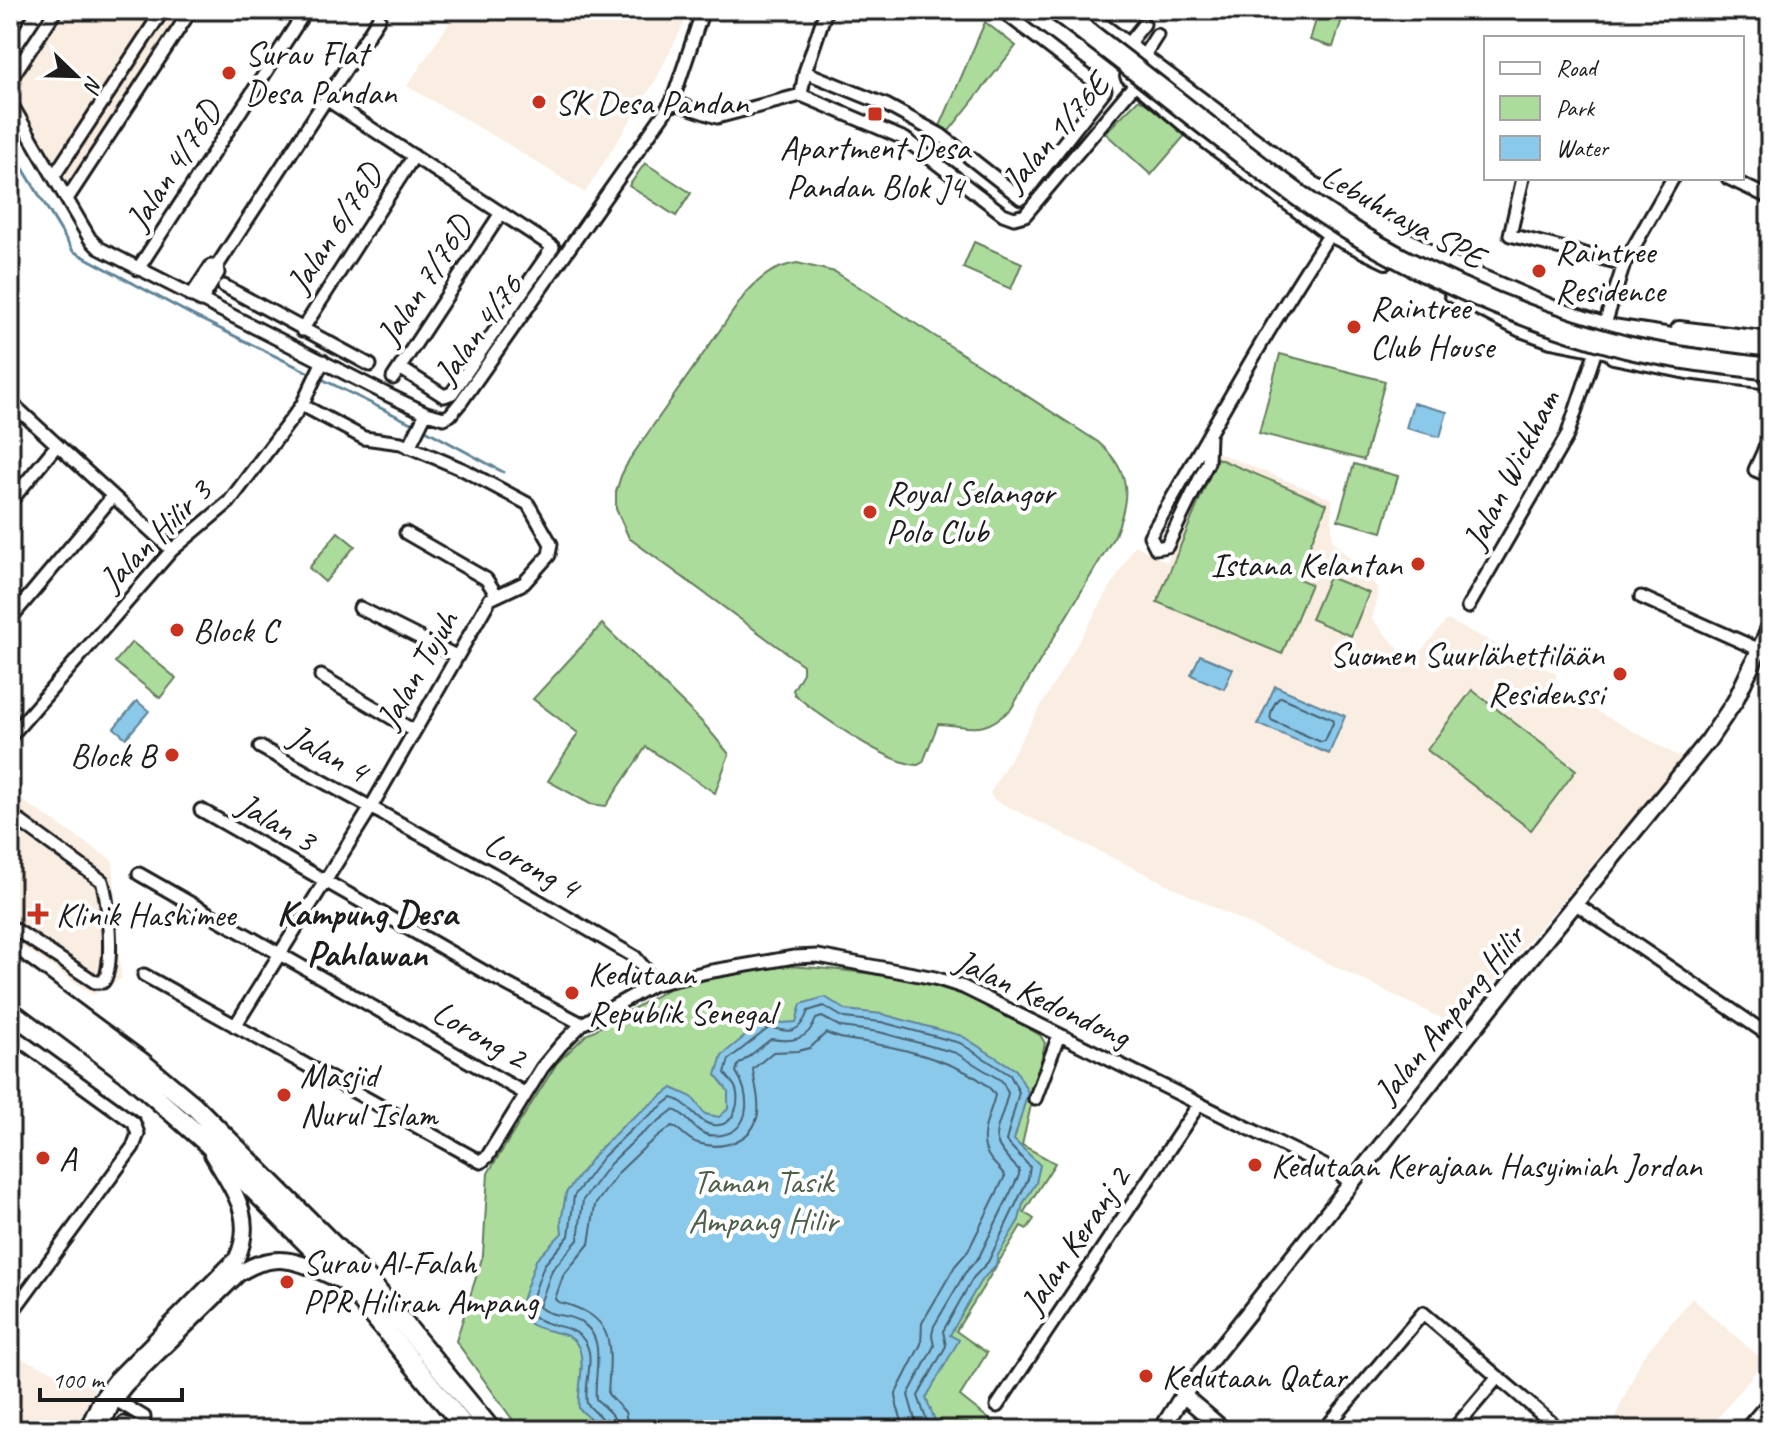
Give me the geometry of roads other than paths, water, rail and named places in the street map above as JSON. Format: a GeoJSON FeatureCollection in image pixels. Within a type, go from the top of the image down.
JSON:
{"type":"FeatureCollection","features":[{"type":"Feature","properties":{"kind":"highway","name":"Lebuhraya SPE"},"geometry":{"type":"LineString","coordinates":[[1057,10],[1305,200],[1450,283],[1569,331],[1629,347],[1770,372]]}},
{"type":"Feature","properties":{"kind":"highway","name":"Lebuhraya SPE"},"geometry":{"type":"LineString","coordinates":[[1078,10],[1312,189],[1385,235],[1456,272],[1525,303],[1584,324],[1645,339],[1770,359]]}},
{"type":"Feature","properties":{"kind":"highway"},"geometry":{"type":"LineString","coordinates":[[10,965],[141,1062],[194,1106],[359,1270],[491,1430]]}},
{"type":"Feature","properties":{"kind":"highway"},"geometry":{"type":"LineString","coordinates":[[10,985],[131,1076],[206,1142],[348,1284],[467,1430]]}},
{"type":"Feature","properties":{"kind":"street"},"geometry":{"type":"LineString","coordinates":[[10,30],[22,10]]}},
{"type":"Feature","properties":{"kind":"street"},"geometry":{"type":"LineString","coordinates":[[10,80],[56,10]]}},
{"type":"Feature","properties":{"kind":"street"},"geometry":{"type":"LineString","coordinates":[[54,176],[163,10]]}},
{"type":"Feature","properties":{"kind":"street"},"geometry":{"type":"LineString","coordinates":[[10,102],[67,199],[191,10]]}},
{"type":"Feature","properties":{"kind":"street","name":"Jalan 4/76D"},"geometry":{"type":"LineString","coordinates":[[138,269],[306,10]]}},
{"type":"Feature","properties":{"kind":"street","name":"Jalan 4/76"},"geometry":{"type":"LineString","coordinates":[[67,199],[90,239],[99,248],[423,418],[444,418],[461,402],[672,102],[703,10]]}},
{"type":"Feature","properties":{"kind":"street"},"geometry":{"type":"LineString","coordinates":[[672,102],[717,117],[801,95],[805,72],[826,10]]}},
{"type":"Feature","properties":{"kind":"street"},"geometry":{"type":"LineString","coordinates":[[805,72],[886,105],[941,135],[1021,198],[1105,90],[1001,10]]}},
{"type":"Feature","properties":{"kind":"street"},"geometry":{"type":"LineString","coordinates":[[1046,10],[1191,129],[1330,234],[1521,329],[1591,350],[1687,371],[1770,381]]}},
{"type":"Feature","properties":{"kind":"street"},"geometry":{"type":"LineString","coordinates":[[1078,10],[1348,207],[1452,265],[1516,294],[1601,321],[1770,340]]}},
{"type":"Feature","properties":{"kind":"street"},"geometry":{"type":"LineString","coordinates":[[196,298],[211,266],[217,266],[379,18]]}},
{"type":"Feature","properties":{"kind":"street"},"geometry":{"type":"LineString","coordinates":[[1127,45],[1144,24]]}},
{"type":"Feature","properties":{"kind":"street"},"geometry":{"type":"LineString","coordinates":[[1143,57],[1157,35]]}},
{"type":"Feature","properties":{"kind":"street","name":"Jalan 1/76E"},"geometry":{"type":"LineString","coordinates":[[801,95],[905,139],[1003,214],[1014,218],[1025,215],[1136,83]]}},
{"type":"Feature","properties":{"kind":"street"},"geometry":{"type":"LineString","coordinates":[[326,99],[501,213]]}},
{"type":"Feature","properties":{"kind":"street","name":"Jalan 6/76D"},"geometry":{"type":"LineString","coordinates":[[302,330],[414,156]]}},
{"type":"Feature","properties":{"kind":"street"},"geometry":{"type":"LineString","coordinates":[[1523,180],[1510,235],[1624,264]]}},
{"type":"Feature","properties":{"kind":"street"},"geometry":{"type":"LineString","coordinates":[[1601,321],[1624,264],[1672,180]]}},
{"type":"Feature","properties":{"kind":"street"},"geometry":{"type":"LineString","coordinates":[[1732,180],[1770,198]]}},
{"type":"Feature","properties":{"kind":"street"},"geometry":{"type":"LineString","coordinates":[[1209,436],[1208,462],[1167,546],[1156,548],[1150,536],[1237,384],[1348,207]]}},
{"type":"Feature","properties":{"kind":"street","name":"Jalan 7/76D"},"geometry":{"type":"LineString","coordinates":[[501,213],[553,247],[452,393],[444,396],[397,373],[501,213]]}},
{"type":"Feature","properties":{"kind":"street"},"geometry":{"type":"LineString","coordinates":[[224,286],[370,365]]}},
{"type":"Feature","properties":{"kind":"street"},"geometry":{"type":"LineString","coordinates":[[1601,321],[1606,326],[1770,351]]}},
{"type":"Feature","properties":{"kind":"street"},"geometry":{"type":"LineString","coordinates":[[1591,350],[1770,372]]}},
{"type":"Feature","properties":{"kind":"street","name":"Jalan Wickham"},"geometry":{"type":"LineString","coordinates":[[1468,607],[1567,436],[1591,350]]}},
{"type":"Feature","properties":{"kind":"street","name":"Jalan Hilir 3"},"geometry":{"type":"LineString","coordinates":[[10,737],[172,550],[229,502],[302,405],[320,366]]}},
{"type":"Feature","properties":{"kind":"street"},"geometry":{"type":"LineString","coordinates":[[302,405],[364,438],[401,443],[411,442],[423,418]]}},
{"type":"Feature","properties":{"kind":"street"},"geometry":{"type":"LineString","coordinates":[[10,407],[18,409],[172,550]]}},
{"type":"Feature","properties":{"kind":"street"},"geometry":{"type":"LineString","coordinates":[[1770,437],[1755,470],[1770,476]]}},
{"type":"Feature","properties":{"kind":"street","name":"Jalan Tujuh"},"geometry":{"type":"LineString","coordinates":[[235,1026],[370,809],[490,599],[524,583],[549,555],[551,544],[534,511],[521,499],[411,442]]}},
{"type":"Feature","properties":{"kind":"street"},"geometry":{"type":"LineString","coordinates":[[10,502],[57,445]]}},
{"type":"Feature","properties":{"kind":"street"},"geometry":{"type":"LineString","coordinates":[[10,619],[113,496]]}},
{"type":"Feature","properties":{"kind":"street"},"geometry":{"type":"LineString","coordinates":[[406,533],[486,579],[496,594]]}},
{"type":"Feature","properties":{"kind":"street"},"geometry":{"type":"LineString","coordinates":[[1641,597],[1760,650]]}},
{"type":"Feature","properties":{"kind":"street"},"geometry":{"type":"LineString","coordinates":[[360,608],[456,656]]}},
{"type":"Feature","properties":{"kind":"street","name":"Jalan Ampang Hilir"},"geometry":{"type":"LineString","coordinates":[[1161,1430],[1183,1395],[1351,1183],[1708,741],[1735,701],[1770,627]]}},
{"type":"Feature","properties":{"kind":"street"},"geometry":{"type":"LineString","coordinates":[[321,676],[414,731]]}},
{"type":"Feature","properties":{"kind":"street","name":"Jalan 4"},"geometry":{"type":"LineString","coordinates":[[260,747],[370,809]]}},
{"type":"Feature","properties":{"kind":"street","name":"Lorong 4"},"geometry":{"type":"LineString","coordinates":[[370,809],[493,874],[635,957],[652,985]]}},
{"type":"Feature","properties":{"kind":"street","name":"Jalan 3"},"geometry":{"type":"LineString","coordinates":[[201,810],[582,1024]]}},
{"type":"Feature","properties":{"kind":"street"},"geometry":{"type":"LineString","coordinates":[[10,814],[102,881],[110,969],[103,982],[95,982],[10,926]]}},
{"type":"Feature","properties":{"kind":"street","name":"Lorong 2"},"geometry":{"type":"LineString","coordinates":[[139,874],[526,1094]]}},
{"type":"Feature","properties":{"kind":"street"},"geometry":{"type":"LineString","coordinates":[[1576,904],[1768,1031]]}},
{"type":"Feature","properties":{"kind":"street","name":"Jalan Kedondong"},"geometry":{"type":"LineString","coordinates":[[235,1026],[481,1162],[542,1068],[582,1024],[652,985],[721,969],[818,956],[949,982],[1337,1172],[1351,1183]]}},
{"type":"Feature","properties":{"kind":"street"},"geometry":{"type":"LineString","coordinates":[[144,975],[235,1026]]}},
{"type":"Feature","properties":{"kind":"street"},"geometry":{"type":"LineString","coordinates":[[10,1033],[134,1123],[138,1134],[133,1147],[10,1315]]}},
{"type":"Feature","properties":{"kind":"street"},"geometry":{"type":"LineString","coordinates":[[1035,1099],[1059,1035]]}},
{"type":"Feature","properties":{"kind":"street","name":"Jalan Keranj 2"},"geometry":{"type":"LineString","coordinates":[[997,1406],[1199,1104]]}},
{"type":"Feature","properties":{"kind":"street"},"geometry":{"type":"LineString","coordinates":[[87,1430],[100,1401],[116,1380],[237,1258],[242,1246],[244,1216],[206,1142]]}},
{"type":"Feature","properties":{"kind":"street"},"geometry":{"type":"LineString","coordinates":[[100,1430],[114,1399],[160,1349],[250,1266],[278,1258],[293,1260],[348,1284]]}},
{"type":"Feature","properties":{"kind":"street"},"geometry":{"type":"LineString","coordinates":[[1324,1430],[1423,1313],[1560,1430]]}},
{"type":"Feature","properties":{"kind":"street"},"geometry":{"type":"LineString","coordinates":[[1453,1430],[1498,1377]]}},
{"type":"Feature","properties":{"kind":"street"},"geometry":{"type":"LineString","coordinates":[[1183,1395],[1224,1430]]}},
{"type":"Feature","properties":{"kind":"street"},"geometry":{"type":"LineString","coordinates":[[114,1399],[144,1417],[145,1429],[128,1422],[121,1430]]}},
{"type":"Feature","properties":{"kind":"street"},"geometry":{"type":"LineString","coordinates":[[1747,1430],[1770,1403]]}},
{"type":"Feature","properties":{"kind":"street"},"geometry":{"type":"LineString","coordinates":[[1761,1430],[1770,1419]]}},
{"type":"Feature","properties":{"kind":"water"},"geometry":{"type":"Polygon","coordinates":[[[1413,403],[1447,412],[1440,437],[1406,428],[1413,403]]]}},
{"type":"Feature","properties":{"kind":"water"},"geometry":{"type":"Polygon","coordinates":[[[1200,655],[1233,669],[1224,689],[1191,675],[1200,655]]]}},
{"type":"Feature","properties":{"kind":"water"},"geometry":{"type":"Polygon","coordinates":[[[1275,686],[1345,716],[1329,754],[1258,724],[1275,686]]]}},
{"type":"Feature","properties":{"kind":"water"},"geometry":{"type":"Polygon","coordinates":[[[137,701],[149,711],[126,738],[114,728],[137,701]]]}},
{"type":"Feature","properties":{"kind":"water","name":"Taman Tasik Ampang Hilir"},"geometry":{"type":"Polygon","coordinates":[[[825,997],[846,1010],[882,1014],[962,1036],[1016,1070],[1028,1092],[1014,1140],[1040,1165],[1036,1183],[998,1255],[996,1265],[980,1282],[950,1335],[959,1340],[926,1398],[939,1430],[604,1430],[579,1409],[582,1365],[577,1344],[566,1335],[532,1325],[518,1312],[536,1260],[562,1233],[566,1193],[596,1153],[626,1123],[672,1088],[692,1097],[705,1114],[719,1117],[728,1109],[728,1091],[716,1075],[722,1055],[772,1014],[781,1023],[796,1022],[801,1004],[825,997]]]}},
{"type":"Feature","properties":{"kind":"waterway"},"geometry":{"type":"LineString","coordinates":[[10,147],[73,251],[192,315],[415,425]]}},
{"type":"Feature","properties":{"kind":"waterway"},"geometry":{"type":"LineString","coordinates":[[422,428],[503,472]]}},
{"type":"Feature","properties":{"kind":"place","name":"Surau Flat Desa Pandan"},"geometry":{"type":"Point","coordinates":[229,73]}},
{"type":"Feature","properties":{"kind":"place","name":"SK Desa Pandan"},"geometry":{"type":"Point","coordinates":[539,102]}},
{"type":"Feature","properties":{"kind":"place","name":"Apartment Desa Pandan Blok J4"},"geometry":{"type":"Point","coordinates":[875,114]}},
{"type":"Feature","properties":{"kind":"place","name":"Raintree Residence"},"geometry":{"type":"Point","coordinates":[1539,271]}},
{"type":"Feature","properties":{"kind":"place","name":"Raintree Club House"},"geometry":{"type":"Point","coordinates":[1354,327]}},
{"type":"Feature","properties":{"kind":"place","name":"Royal Selangor Polo Club"},"geometry":{"type":"Point","coordinates":[870,512]}},
{"type":"Feature","properties":{"kind":"place","name":"Istana Kelantan"},"geometry":{"type":"Point","coordinates":[1418,564]}},
{"type":"Feature","properties":{"kind":"place","name":"Block C"},"geometry":{"type":"Point","coordinates":[177,630]}},
{"type":"Feature","properties":{"kind":"place","name":"Suomen Suurlähettilään Residenssi"},"geometry":{"type":"Point","coordinates":[1620,674]}},
{"type":"Feature","properties":{"kind":"place","name":"Block B"},"geometry":{"type":"Point","coordinates":[172,755]}},
{"type":"Feature","properties":{"kind":"place","name":"Klinik Hashimee"},"geometry":{"type":"Point","coordinates":[38,914]}},
{"type":"Feature","properties":{"kind":"place","name":"Kedutaan Republik Senegal"},"geometry":{"type":"Point","coordinates":[572,993]}},
{"type":"Feature","properties":{"kind":"place","name":"Masjid Nurul Islam"},"geometry":{"type":"Point","coordinates":[284,1095]}},
{"type":"Feature","properties":{"kind":"place","name":"A"},"geometry":{"type":"Point","coordinates":[43,1158]}},
{"type":"Feature","properties":{"kind":"place","name":"Kedutaan Kerajaan Hasyimiah Jordan"},"geometry":{"type":"Point","coordinates":[1255,1165]}},
{"type":"Feature","properties":{"kind":"place","name":"Surau Al-Falah PPR Hiliran Ampang"},"geometry":{"type":"Point","coordinates":[287,1282]}},
{"type":"Feature","properties":{"kind":"place","name":"Kedutaan Qatar"},"geometry":{"type":"Point","coordinates":[1146,1376]}},
{"type":"Feature","properties":{"kind":"district","name":"Kampung Desa Pahlawan"},"geometry":{"type":"Point","coordinates":[367,934]}}]}
